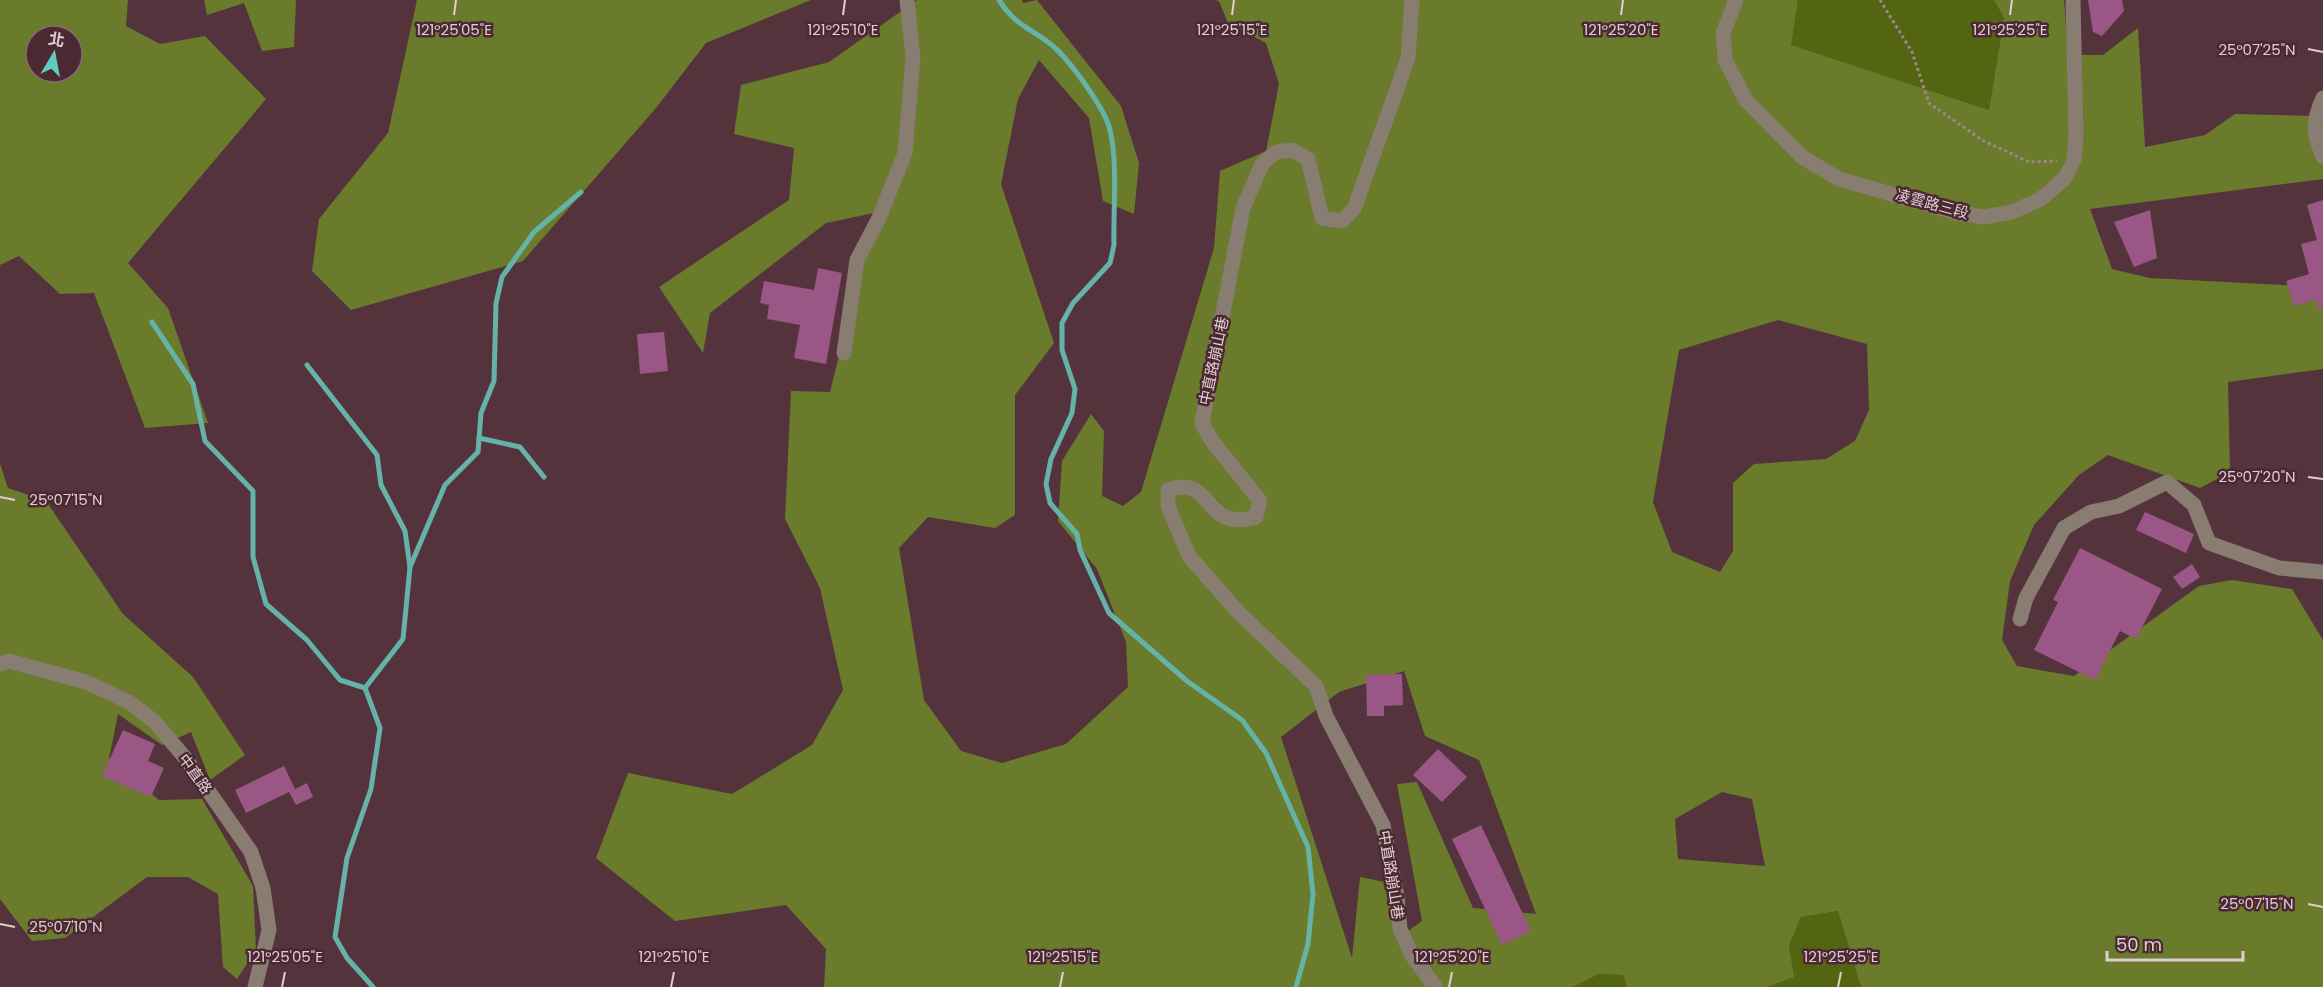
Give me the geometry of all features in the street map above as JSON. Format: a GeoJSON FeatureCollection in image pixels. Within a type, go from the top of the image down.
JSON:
{"type":"FeatureCollection","features":[{"type":"Feature","properties":{"kind":"street"},"geometry":{"type":"LineString","coordinates":[[844,353],[857,260],[879,218],[904,153],[913,57],[907,0]]}},
{"type":"Feature","properties":{"kind":"street","name":"中直路崩山巷"},"geometry":{"type":"LineString","coordinates":[[1412,0],[1408,58],[1354,209],[1342,221],[1322,218],[1308,159],[1292,150],[1276,152],[1262,164],[1244,208],[1202,423],[1212,441],[1260,501],[1256,517],[1239,522],[1223,518],[1195,489],[1182,485],[1168,490],[1168,506],[1189,556],[1238,612],[1316,686],[1326,716],[1383,825],[1397,896],[1400,929],[1412,955],[1435,987]]}},
{"type":"Feature","properties":{"kind":"street","name":"凌雲路三段"},"geometry":{"type":"LineString","coordinates":[[1736,0],[1722,33],[1725,60],[1746,100],[1802,157],[1839,179],[1954,212],[1983,217],[2012,212],[2042,199],[2065,178],[2074,160],[2076,136],[2073,0]]}},
{"type":"Feature","properties":{"kind":"street"},"geometry":{"type":"LineString","coordinates":[[2323,98],[2314,118],[2316,139],[2323,157]]}},
{"type":"Feature","properties":{"kind":"street"},"geometry":{"type":"LineString","coordinates":[[2020,619],[2026,598],[2064,528],[2091,512],[2119,506],[2167,482],[2194,505],[2209,543],[2280,568],[2323,572]]}},
{"type":"Feature","properties":{"kind":"street","name":"中直路"},"geometry":{"type":"LineString","coordinates":[[0,664],[9,661],[86,682],[129,702],[154,721],[186,759],[251,852],[263,888],[269,930],[255,987]]}},
{"type":"Feature","properties":{"kind":"path"},"geometry":{"type":"LineString","coordinates":[[1880,0],[1912,52],[1929,103],[1982,140],[2030,162],[2074,160]]}},
{"type":"Feature","properties":{"kind":"green space"},"geometry":{"type":"Polygon","coordinates":[[[0,0],[128,0],[126,26],[160,44],[205,36],[266,99],[128,263],[168,308],[208,423],[145,428],[94,293],[60,294],[19,256],[0,265],[0,0]]]}},
{"type":"Feature","properties":{"kind":"green space"},"geometry":{"type":"Polygon","coordinates":[[[204,0],[296,0],[294,47],[262,51],[244,3],[207,15],[204,0]]]}},
{"type":"Feature","properties":{"kind":"green space"},"geometry":{"type":"Polygon","coordinates":[[[417,0],[811,0],[706,43],[656,108],[523,261],[351,310],[312,271],[319,219],[388,133],[417,0]]]}},
{"type":"Feature","properties":{"kind":"green space"},"geometry":{"type":"Polygon","coordinates":[[[917,0],[1022,0],[1023,3],[1037,0],[1121,106],[1139,163],[1134,214],[1103,201],[1089,118],[1039,60],[1018,99],[1001,184],[1054,343],[1015,395],[1015,515],[995,528],[928,517],[899,548],[924,700],[961,751],[1002,763],[1066,744],[1128,687],[1126,642],[1097,569],[1058,521],[1062,461],[1091,414],[1104,431],[1102,496],[1123,506],[1141,492],[1214,248],[1220,171],[1266,151],[1279,84],[1266,43],[1228,23],[1219,1],[1215,0],[1798,0],[1791,45],[1989,110],[2004,18],[1994,0],[2064,0],[2067,38],[2081,55],[2103,55],[2138,28],[2145,147],[2205,135],[2235,114],[2318,116],[2323,111],[2323,179],[2090,209],[2112,269],[2150,278],[2323,287],[2323,369],[2228,382],[2230,472],[2200,488],[2108,455],[2079,475],[2034,525],[2010,581],[2002,640],[2017,666],[2074,676],[2199,586],[2232,580],[2292,589],[2323,640],[2323,987],[1861,987],[1838,911],[1801,917],[1789,946],[1794,977],[1767,987],[1627,987],[1623,975],[1599,974],[1573,987],[824,987],[826,949],[786,905],[675,921],[596,858],[628,773],[732,794],[812,745],[843,690],[820,588],[785,519],[791,391],[830,392],[874,213],[826,223],[710,313],[703,353],[659,287],[789,200],[794,148],[734,134],[741,85],[829,62],[917,0]],[[1778,320],[1679,350],[1653,502],[1672,552],[1720,572],[1733,551],[1733,483],[1754,464],[1826,459],[1855,441],[1869,410],[1867,344],[1778,320]],[[1404,671],[1339,692],[1281,737],[1352,958],[1360,877],[1395,884],[1408,931],[1422,921],[1397,784],[1417,782],[1473,908],[1536,914],[1479,760],[1425,736],[1404,671]],[[1722,792],[1675,819],[1678,859],[1765,866],[1752,799],[1722,792]]]}},
{"type":"Feature","properties":{"kind":"green space"},"geometry":{"type":"Polygon","coordinates":[[[1798,0],[1994,0],[2004,18],[1989,110],[1790,45],[1798,0]]]}},
{"type":"Feature","properties":{"kind":"green space"},"geometry":{"type":"Polygon","coordinates":[[[0,464],[8,488],[46,501],[123,614],[193,677],[245,755],[210,780],[191,732],[162,745],[118,714],[109,759],[159,800],[202,799],[253,886],[256,950],[237,979],[223,967],[218,894],[188,877],[147,877],[65,938],[32,941],[0,899],[0,464]]]}},
{"type":"Feature","properties":{"kind":"green space"},"geometry":{"type":"Polygon","coordinates":[[[1838,911],[1861,987],[1767,987],[1793,977],[1789,946],[1801,917],[1838,911]]]}},
{"type":"Feature","properties":{"kind":"green space"},"geometry":{"type":"Polygon","coordinates":[[[1599,974],[1623,975],[1627,987],[1573,987],[1599,974]]]}},
{"type":"Feature","properties":{"kind":"building"},"geometry":{"type":"Polygon","coordinates":[[[2088,0],[2122,0],[2124,11],[2102,36],[2093,32],[2088,0]]]}},
{"type":"Feature","properties":{"kind":"building"},"geometry":{"type":"Polygon","coordinates":[[[2323,200],[2323,309],[2318,309],[2316,300],[2294,306],[2286,281],[2309,274],[2301,244],[2317,240],[2307,205],[2323,200]]]}},
{"type":"Feature","properties":{"kind":"building"},"geometry":{"type":"Polygon","coordinates":[[[2150,210],[2157,258],[2134,267],[2114,222],[2150,210]]]}},
{"type":"Feature","properties":{"kind":"building"},"geometry":{"type":"Polygon","coordinates":[[[818,268],[842,273],[826,364],[794,358],[800,325],[767,319],[769,305],[760,303],[764,281],[814,290],[818,268]]]}},
{"type":"Feature","properties":{"kind":"building"},"geometry":{"type":"Polygon","coordinates":[[[664,332],[668,371],[640,374],[637,334],[664,332]]]}},
{"type":"Feature","properties":{"kind":"building"},"geometry":{"type":"Polygon","coordinates":[[[2145,512],[2194,534],[2186,553],[2136,530],[2145,512]]]}},
{"type":"Feature","properties":{"kind":"building"},"geometry":{"type":"Polygon","coordinates":[[[2080,548],[2162,589],[2136,639],[2120,631],[2095,680],[2034,650],[2058,602],[2053,600],[2080,548]]]}},
{"type":"Feature","properties":{"kind":"building"},"geometry":{"type":"Polygon","coordinates":[[[2192,564],[2200,577],[2182,589],[2173,577],[2192,564]]]}},
{"type":"Feature","properties":{"kind":"building"},"geometry":{"type":"Polygon","coordinates":[[[1402,674],[1403,705],[1384,706],[1384,716],[1367,716],[1366,675],[1402,674]]]}},
{"type":"Feature","properties":{"kind":"building"},"geometry":{"type":"Polygon","coordinates":[[[123,730],[155,744],[148,761],[164,768],[151,797],[102,776],[123,730]]]}},
{"type":"Feature","properties":{"kind":"building"},"geometry":{"type":"Polygon","coordinates":[[[1438,749],[1467,777],[1442,802],[1413,775],[1438,749]]]}},
{"type":"Feature","properties":{"kind":"building"},"geometry":{"type":"Polygon","coordinates":[[[284,766],[295,789],[307,783],[313,797],[296,805],[289,792],[246,813],[235,790],[284,766]]]}},
{"type":"Feature","properties":{"kind":"building"},"geometry":{"type":"Polygon","coordinates":[[[1481,825],[1531,931],[1502,945],[1452,839],[1481,825]]]}},
{"type":"Feature","properties":{"kind":"waterway"},"geometry":{"type":"LineString","coordinates":[[999,0],[1011,16],[1054,47],[1078,74],[1107,121],[1114,157],[1114,245],[1110,263],[1073,303],[1062,323],[1062,350],[1075,389],[1072,413],[1051,459],[1046,484],[1050,503],[1077,534],[1080,550],[1109,613],[1187,681],[1242,720],[1266,753],[1308,847],[1313,894],[1308,944],[1296,987]]}},
{"type":"Feature","properties":{"kind":"waterway"},"geometry":{"type":"LineString","coordinates":[[410,567],[445,485],[478,452],[481,413],[494,381],[496,303],[502,277],[534,232],[581,192]]}},
{"type":"Feature","properties":{"kind":"waterway"},"geometry":{"type":"LineString","coordinates":[[152,322],[193,384],[205,441],[253,491],[253,557],[266,604],[307,640],[340,680],[365,688],[380,728],[371,789],[347,858],[335,937],[347,958],[373,987]]}},
{"type":"Feature","properties":{"kind":"waterway"},"geometry":{"type":"LineString","coordinates":[[307,365],[377,455],[381,485],[405,531],[410,567],[403,639],[365,688]]}},
{"type":"Feature","properties":{"kind":"waterway"},"geometry":{"type":"LineString","coordinates":[[479,438],[520,447],[544,477]]}}]}
